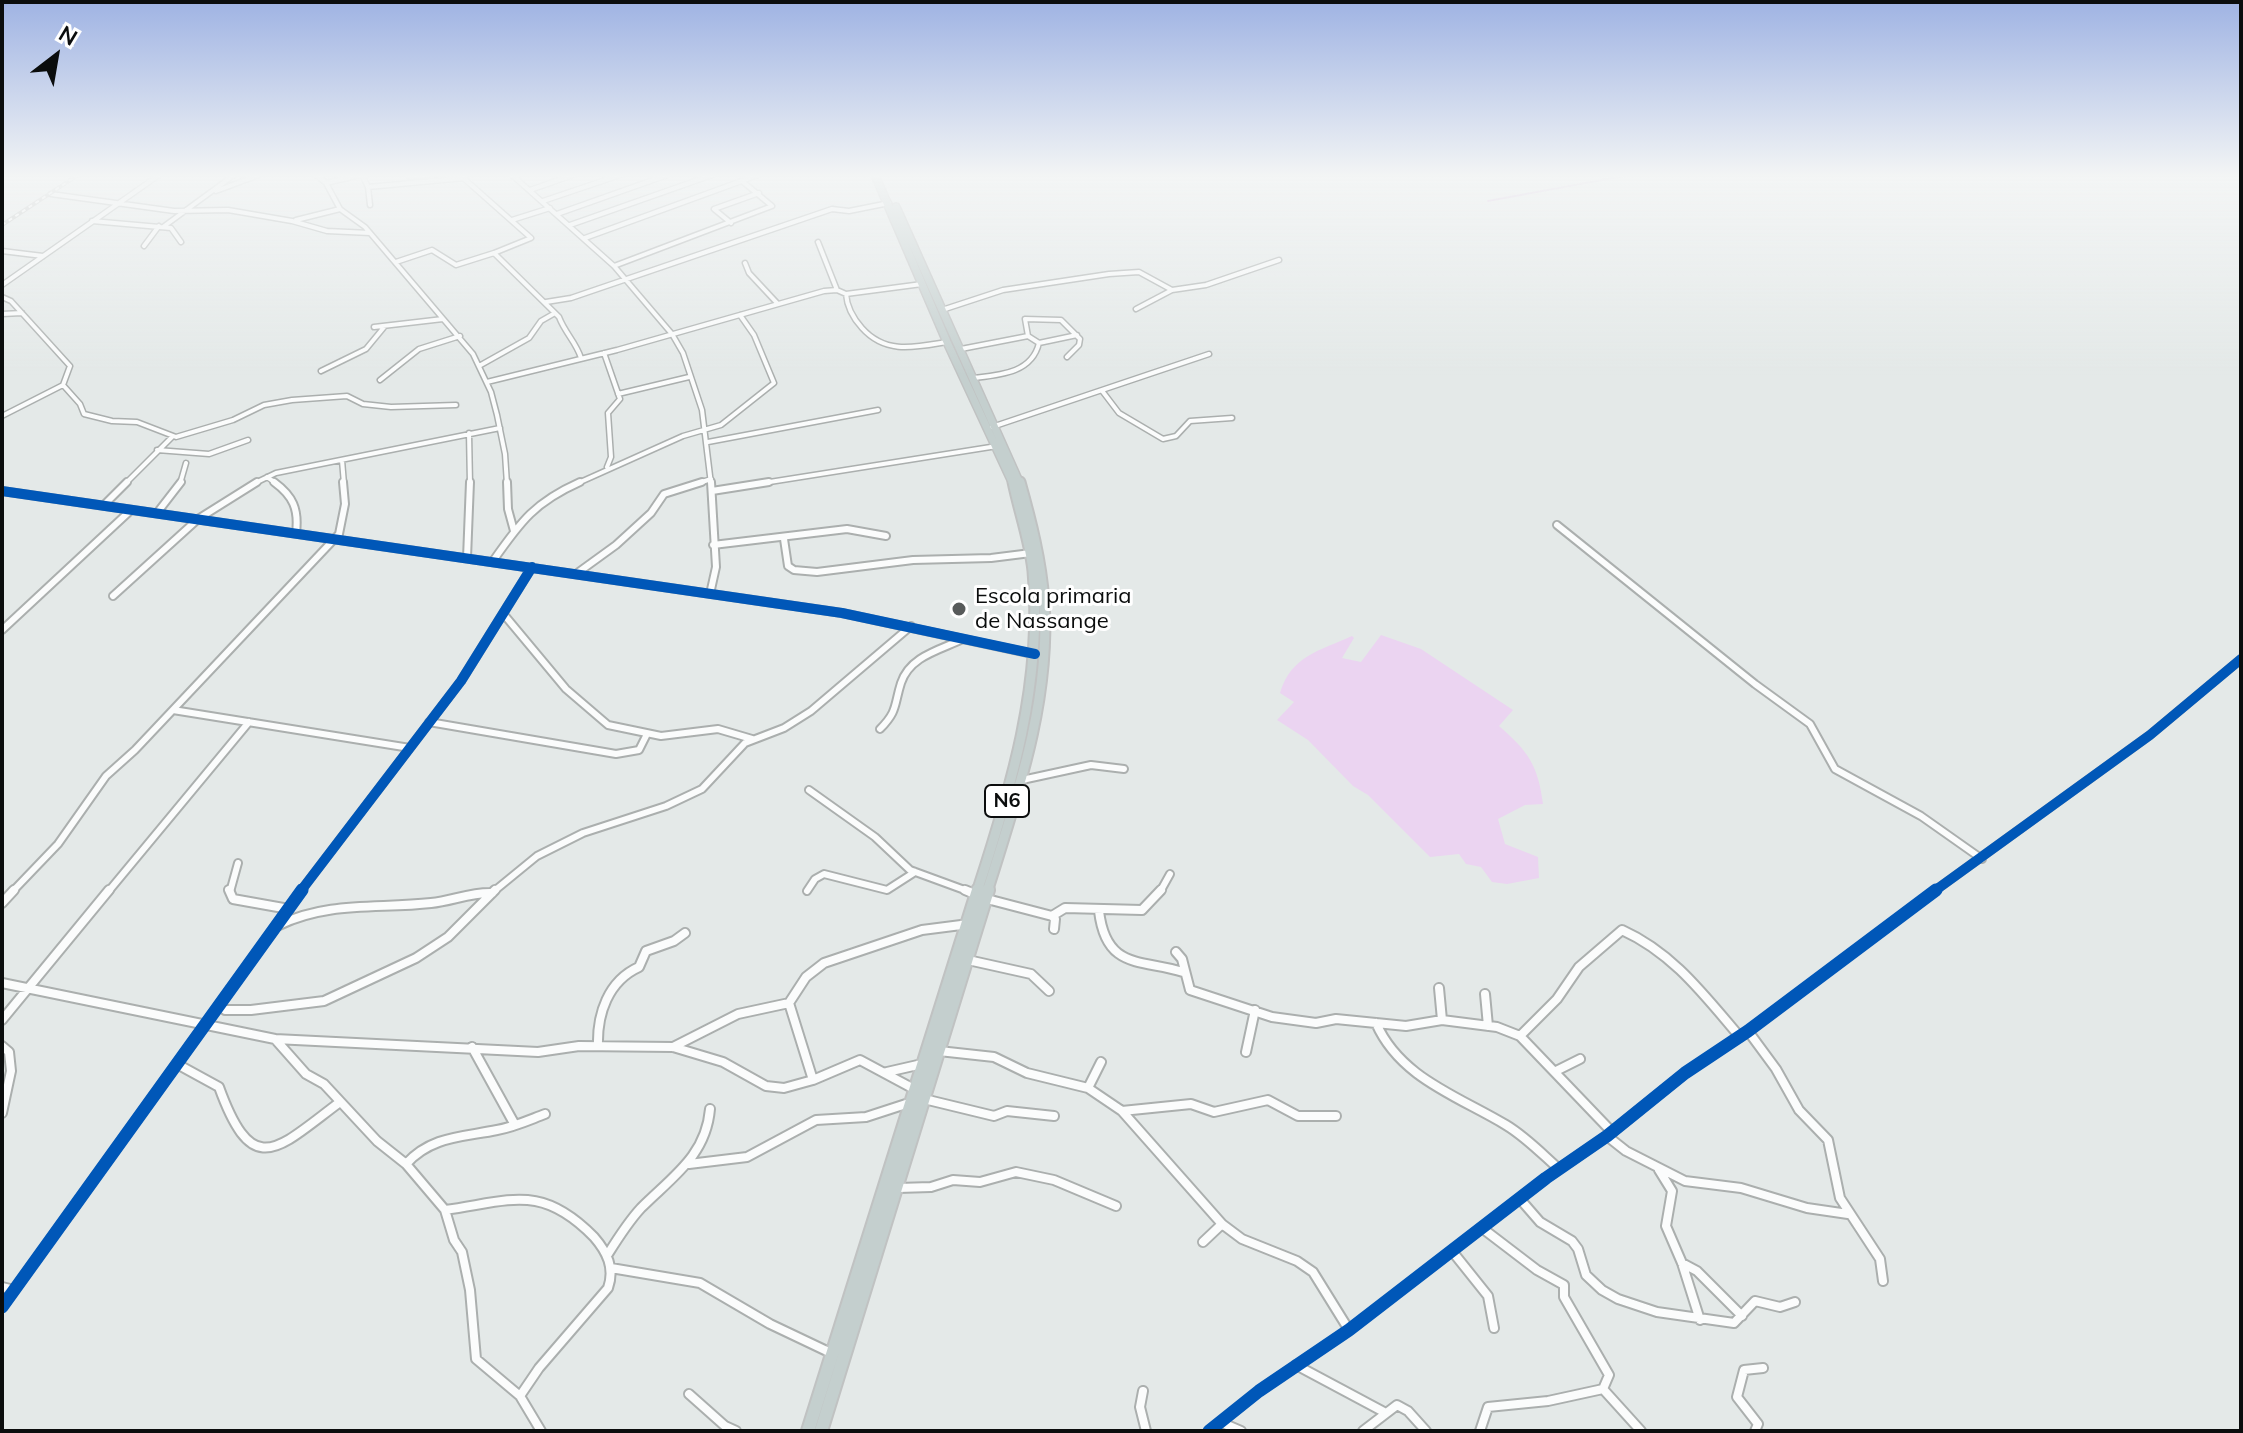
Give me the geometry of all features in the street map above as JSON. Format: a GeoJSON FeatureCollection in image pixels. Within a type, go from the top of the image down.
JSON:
{"type":"FeatureCollection","features":[{"type":"Feature","properties":{"kind":"highway","name":"N6"},"geometry":{"type":"LineString","coordinates":[[808,1431],[887,1186],[909,1102],[1022,780],[1041,677],[1044,602],[1031,522],[1019,479],[947,342],[905,242]]}},
{"type":"Feature","properties":{"kind":"highway","name":"N6"},"geometry":{"type":"LineString","coordinates":[[821,1431],[968,960],[1019,758],[1035,654],[1031,553],[1012,478],[997,446],[974,378],[912,242]]}},
{"type":"Feature","properties":{"kind":"street"},"geometry":{"type":"LineString","coordinates":[[2,285],[63,242]]}},
{"type":"Feature","properties":{"kind":"street"},"geometry":{"type":"LineString","coordinates":[[144,246],[148,242]]}},
{"type":"Feature","properties":{"kind":"street"},"geometry":{"type":"LineString","coordinates":[[378,242],[460,336],[487,382],[500,428],[508,509],[514,531]]}},
{"type":"Feature","properties":{"kind":"street"},"geometry":{"type":"LineString","coordinates":[[396,262],[432,250],[456,265],[523,242]]}},
{"type":"Feature","properties":{"kind":"street"},"geometry":{"type":"LineString","coordinates":[[589,242],[626,279],[672,334],[683,353],[702,410],[708,442],[716,577],[710,594]]}},
{"type":"Feature","properties":{"kind":"street"},"geometry":{"type":"LineString","coordinates":[[614,266],[680,242]]}},
{"type":"Feature","properties":{"kind":"street"},"geometry":{"type":"LineString","coordinates":[[550,308],[561,301],[735,242]]}},
{"type":"Feature","properties":{"kind":"street"},"geometry":{"type":"LineString","coordinates":[[818,242],[837,290]]}},
{"type":"Feature","properties":{"kind":"street"},"geometry":{"type":"LineString","coordinates":[[2,251],[43,256]]}},
{"type":"Feature","properties":{"kind":"street"},"geometry":{"type":"LineString","coordinates":[[494,253],[546,302],[565,333],[577,344],[581,358]]}},
{"type":"Feature","properties":{"kind":"street"},"geometry":{"type":"LineString","coordinates":[[1136,309],[1172,290],[1206,285],[1279,260]]}},
{"type":"Feature","properties":{"kind":"street"},"geometry":{"type":"LineString","coordinates":[[745,263],[749,273],[777,303]]}},
{"type":"Feature","properties":{"kind":"street"},"geometry":{"type":"LineString","coordinates":[[942,310],[1003,290],[1109,274],[1139,272],[1172,290]]}},
{"type":"Feature","properties":{"kind":"street"},"geometry":{"type":"LineString","coordinates":[[487,382],[604,353],[777,303],[837,290],[846,294],[922,284]]}},
{"type":"Feature","properties":{"kind":"street"},"geometry":{"type":"LineString","coordinates":[[846,294],[850,314],[877,344],[903,348],[947,342]]}},
{"type":"Feature","properties":{"kind":"street"},"geometry":{"type":"LineString","coordinates":[[2,297],[11,301],[69,363],[63,385],[2,416]]}},
{"type":"Feature","properties":{"kind":"street"},"geometry":{"type":"LineString","coordinates":[[546,302],[561,301]]}},
{"type":"Feature","properties":{"kind":"street"},"geometry":{"type":"LineString","coordinates":[[2,314],[22,313]]}},
{"type":"Feature","properties":{"kind":"street"},"geometry":{"type":"LineString","coordinates":[[479,366],[529,338],[541,321],[555,313]]}},
{"type":"Feature","properties":{"kind":"street"},"geometry":{"type":"LineString","coordinates":[[493,561],[514,531],[541,502],[606,468],[705,427],[727,422],[775,381],[754,335],[740,315]]}},
{"type":"Feature","properties":{"kind":"street"},"geometry":{"type":"LineString","coordinates":[[374,327],[443,319]]}},
{"type":"Feature","properties":{"kind":"street"},"geometry":{"type":"LineString","coordinates":[[1028,336],[1024,319],[1061,320],[1077,335],[1079,345],[1067,357]]}},
{"type":"Feature","properties":{"kind":"street"},"geometry":{"type":"LineString","coordinates":[[321,371],[339,365],[368,348],[385,326]]}},
{"type":"Feature","properties":{"kind":"street"},"geometry":{"type":"LineString","coordinates":[[961,349],[1028,336],[1039,343],[1077,335]]}},
{"type":"Feature","properties":{"kind":"street"},"geometry":{"type":"LineString","coordinates":[[380,380],[419,349],[460,336]]}},
{"type":"Feature","properties":{"kind":"street"},"geometry":{"type":"LineString","coordinates":[[974,378],[1018,369],[1033,358],[1039,343]]}},
{"type":"Feature","properties":{"kind":"street"},"geometry":{"type":"LineString","coordinates":[[604,353],[620,399],[608,413],[611,457],[606,468]]}},
{"type":"Feature","properties":{"kind":"street"},"geometry":{"type":"LineString","coordinates":[[992,427],[1044,408],[1103,392],[1150,371],[1209,354]]}},
{"type":"Feature","properties":{"kind":"street"},"geometry":{"type":"LineString","coordinates":[[618,394],[689,377]]}},
{"type":"Feature","properties":{"kind":"street"},"geometry":{"type":"LineString","coordinates":[[63,385],[80,404],[84,414],[143,424],[172,437]]}},
{"type":"Feature","properties":{"kind":"street"},"geometry":{"type":"LineString","coordinates":[[1103,392],[1119,413],[1163,439],[1176,436],[1190,421],[1232,418]]}},
{"type":"Feature","properties":{"kind":"street"},"geometry":{"type":"LineString","coordinates":[[103,506],[172,437],[213,428],[264,405],[347,396],[363,404],[391,407],[456,405]]}},
{"type":"Feature","properties":{"kind":"street"},"geometry":{"type":"LineString","coordinates":[[708,442],[878,410]]}},
{"type":"Feature","properties":{"kind":"street"},"geometry":{"type":"LineString","coordinates":[[113,596],[198,519],[225,499],[267,477],[294,467],[397,451],[429,440],[500,428]]}},
{"type":"Feature","properties":{"kind":"street"},"geometry":{"type":"LineString","coordinates":[[467,558],[469,433]]}},
{"type":"Feature","properties":{"kind":"street"},"geometry":{"type":"LineString","coordinates":[[157,450],[209,454],[248,440]]}},
{"type":"Feature","properties":{"kind":"street"},"geometry":{"type":"LineString","coordinates":[[712,491],[997,446]]}},
{"type":"Feature","properties":{"kind":"street"},"geometry":{"type":"LineString","coordinates":[[2,903],[58,844],[106,776],[335,539],[341,530],[345,504],[342,460]]}},
{"type":"Feature","properties":{"kind":"street"},"geometry":{"type":"LineString","coordinates":[[157,513],[179,488],[186,463]]}},
{"type":"Feature","properties":{"kind":"street"},"geometry":{"type":"LineString","coordinates":[[267,477],[293,495],[299,520],[296,533]]}},
{"type":"Feature","properties":{"kind":"street"},"geometry":{"type":"LineString","coordinates":[[576,574],[616,545],[651,513],[664,494],[711,479]]}},
{"type":"Feature","properties":{"kind":"street"},"geometry":{"type":"LineString","coordinates":[[2,491],[710,594],[911,626],[1035,654]]}},
{"type":"Feature","properties":{"kind":"street"},"geometry":{"type":"LineString","coordinates":[[2,630],[6,623],[131,510]]}},
{"type":"Feature","properties":{"kind":"street"},"geometry":{"type":"LineString","coordinates":[[1557,525],[1755,684],[1810,724],[1835,769],[1921,816],[1982,859]]}},
{"type":"Feature","properties":{"kind":"street"},"geometry":{"type":"LineString","coordinates":[[713,545],[784,539],[847,529],[886,536]]}},
{"type":"Feature","properties":{"kind":"street"},"geometry":{"type":"LineString","coordinates":[[784,539],[788,566],[806,572],[913,560],[991,558],[1031,553]]}},
{"type":"Feature","properties":{"kind":"street"},"geometry":{"type":"LineString","coordinates":[[2,1307],[289,909],[474,666],[506,617],[532,567]]}},
{"type":"Feature","properties":{"kind":"street"},"geometry":{"type":"LineString","coordinates":[[506,617],[566,689],[597,719],[608,725],[670,736],[718,729],[752,739]]}},
{"type":"Feature","properties":{"kind":"street"},"geometry":{"type":"LineString","coordinates":[[220,1006],[225,1010],[251,1010],[329,1000],[416,958],[448,937],[492,893],[537,856],[564,841],[675,803],[702,789],[736,751],[752,739],[784,728],[811,711],[911,626]]}},
{"type":"Feature","properties":{"kind":"street"},"geometry":{"type":"LineString","coordinates":[[880,729],[898,709],[900,686],[908,669],[965,638]]}},
{"type":"Feature","properties":{"kind":"street"},"geometry":{"type":"LineString","coordinates":[[1209,1431],[1610,1134],[1685,1073],[1740,1037],[1847,955],[2168,721],[2241,659]]}},
{"type":"Feature","properties":{"kind":"street"},"geometry":{"type":"LineString","coordinates":[[173,710],[410,748]]}},
{"type":"Feature","properties":{"kind":"street"},"geometry":{"type":"LineString","coordinates":[[2,1020],[249,722]]}},
{"type":"Feature","properties":{"kind":"street"},"geometry":{"type":"LineString","coordinates":[[429,722],[616,754],[639,750],[647,734]]}},
{"type":"Feature","properties":{"kind":"street"},"geometry":{"type":"LineString","coordinates":[[1022,780],[1091,765],[1124,769]]}},
{"type":"Feature","properties":{"kind":"street"},"geometry":{"type":"LineString","coordinates":[[809,790],[875,837],[901,863],[915,872],[982,897],[1052,916],[1055,918],[1054,929]]}},
{"type":"Feature","properties":{"kind":"street"},"geometry":{"type":"LineString","coordinates":[[238,863],[229,890],[233,899],[289,909]]}},
{"type":"Feature","properties":{"kind":"street"},"geometry":{"type":"LineString","coordinates":[[807,891],[815,879],[824,874],[887,890],[915,872]]}},
{"type":"Feature","properties":{"kind":"street"},"geometry":{"type":"LineString","coordinates":[[1052,916],[1065,908],[1099,911],[1147,909],[1170,874]]}},
{"type":"Feature","properties":{"kind":"street"},"geometry":{"type":"LineString","coordinates":[[276,927],[295,916],[325,908],[430,903],[492,893]]}},
{"type":"Feature","properties":{"kind":"street"},"geometry":{"type":"LineString","coordinates":[[1099,911],[1099,924],[1108,944],[1131,961],[1183,972]]}},
{"type":"Feature","properties":{"kind":"street"},"geometry":{"type":"LineString","coordinates":[[673,1047],[738,1014],[789,1003],[801,983],[824,962],[847,958],[876,944],[921,929],[941,924],[969,924]]}},
{"type":"Feature","properties":{"kind":"street"},"geometry":{"type":"LineString","coordinates":[[1520,1036],[1557,999],[1579,967],[1622,930],[1650,942],[1686,973],[1740,1037]]}},
{"type":"Feature","properties":{"kind":"street"},"geometry":{"type":"LineString","coordinates":[[598,1046],[597,1023],[615,982],[623,974],[639,967],[646,951],[666,945],[685,933]]}},
{"type":"Feature","properties":{"kind":"street"},"geometry":{"type":"LineString","coordinates":[[1176,952],[1182,959],[1190,990],[1272,1017],[1316,1023],[1336,1019],[1406,1026],[1442,1020],[1488,1026],[1520,1036],[1556,1071],[1610,1134],[1658,1169],[1685,1181],[1741,1188],[1807,1208],[1848,1214]]}},
{"type":"Feature","properties":{"kind":"street"},"geometry":{"type":"LineString","coordinates":[[968,960],[1031,974],[1049,991]]}},
{"type":"Feature","properties":{"kind":"street"},"geometry":{"type":"LineString","coordinates":[[2,983],[275,1039],[538,1052],[598,1046],[673,1047],[723,1062],[766,1086],[793,1087],[860,1060],[914,1089]]}},
{"type":"Feature","properties":{"kind":"street"},"geometry":{"type":"LineString","coordinates":[[1439,988],[1442,1020]]}},
{"type":"Feature","properties":{"kind":"street"},"geometry":{"type":"LineString","coordinates":[[1485,994],[1488,1026]]}},
{"type":"Feature","properties":{"kind":"street"},"geometry":{"type":"LineString","coordinates":[[789,1003],[813,1080]]}},
{"type":"Feature","properties":{"kind":"street"},"geometry":{"type":"LineString","coordinates":[[1246,1052],[1255,1010]]}},
{"type":"Feature","properties":{"kind":"street"},"geometry":{"type":"LineString","coordinates":[[1376,1023],[1382,1040],[1427,1081],[1507,1126],[1559,1169]]}},
{"type":"Feature","properties":{"kind":"street"},"geometry":{"type":"LineString","coordinates":[[1748,1031],[1776,1069],[1799,1110],[1828,1140],[1836,1187],[1848,1214],[1880,1259],[1883,1281]]}},
{"type":"Feature","properties":{"kind":"street"},"geometry":{"type":"LineString","coordinates":[[275,1039],[306,1074],[324,1084],[377,1141],[406,1164],[445,1210],[454,1240],[462,1252],[470,1290],[476,1359],[520,1396],[541,1431]]}},
{"type":"Feature","properties":{"kind":"street"},"geometry":{"type":"LineString","coordinates":[[2,1046],[9,1052],[11,1071],[2,1113]]}},
{"type":"Feature","properties":{"kind":"street"},"geometry":{"type":"LineString","coordinates":[[472,1047],[515,1125]]}},
{"type":"Feature","properties":{"kind":"street"},"geometry":{"type":"LineString","coordinates":[[939,1051],[994,1057],[1027,1073],[1088,1088],[1122,1111],[1168,1159],[1180,1178],[1201,1197],[1222,1224],[1242,1239],[1297,1261],[1313,1272],[1349,1330]]}},
{"type":"Feature","properties":{"kind":"street"},"geometry":{"type":"LineString","coordinates":[[1556,1071],[1580,1059]]}},
{"type":"Feature","properties":{"kind":"street"},"geometry":{"type":"LineString","coordinates":[[1088,1088],[1101,1062]]}},
{"type":"Feature","properties":{"kind":"street"},"geometry":{"type":"LineString","coordinates":[[177,1064],[219,1087],[235,1131],[249,1146],[261,1149],[290,1139],[340,1102]]}},
{"type":"Feature","properties":{"kind":"street"},"geometry":{"type":"LineString","coordinates":[[887,1072],[922,1064]]}},
{"type":"Feature","properties":{"kind":"street"},"geometry":{"type":"LineString","coordinates":[[924,1099],[994,1116],[1007,1111],[1054,1116]]}},
{"type":"Feature","properties":{"kind":"street"},"geometry":{"type":"LineString","coordinates":[[1122,1111],[1191,1104],[1214,1112],[1268,1100],[1298,1116],[1336,1116]]}},
{"type":"Feature","properties":{"kind":"street"},"geometry":{"type":"LineString","coordinates":[[689,1164],[747,1157],[816,1120],[866,1117],[909,1102]]}},
{"type":"Feature","properties":{"kind":"street"},"geometry":{"type":"LineString","coordinates":[[608,1254],[642,1207],[689,1164],[706,1138],[711,1124],[710,1109]]}},
{"type":"Feature","properties":{"kind":"street"},"geometry":{"type":"LineString","coordinates":[[406,1164],[420,1149],[459,1133],[515,1125],[545,1114]]}},
{"type":"Feature","properties":{"kind":"street"},"geometry":{"type":"LineString","coordinates":[[1658,1169],[1672,1191],[1666,1226],[1682,1263],[1700,1320]]}},
{"type":"Feature","properties":{"kind":"street"},"geometry":{"type":"LineString","coordinates":[[898,1188],[931,1187],[953,1180],[980,1182],[1016,1172],[1054,1180],[1116,1206]]}},
{"type":"Feature","properties":{"kind":"street"},"geometry":{"type":"LineString","coordinates":[[445,1210],[504,1199],[536,1198],[574,1215],[608,1254],[612,1280],[608,1288],[539,1368],[520,1396]]}},
{"type":"Feature","properties":{"kind":"street"},"geometry":{"type":"LineString","coordinates":[[1520,1199],[1541,1224],[1567,1236],[1576,1244],[1583,1270],[1597,1287],[1654,1311],[1734,1323],[1755,1301],[1780,1307],[1795,1302]]}},
{"type":"Feature","properties":{"kind":"street"},"geometry":{"type":"LineString","coordinates":[[1203,1242],[1222,1224]]}},
{"type":"Feature","properties":{"kind":"street"},"geometry":{"type":"LineString","coordinates":[[1482,1228],[1564,1285],[1564,1297],[1609,1375],[1603,1389]]}},
{"type":"Feature","properties":{"kind":"street"},"geometry":{"type":"LineString","coordinates":[[1452,1251],[1488,1296],[1494,1328]]}},
{"type":"Feature","properties":{"kind":"street"},"geometry":{"type":"LineString","coordinates":[[1682,1263],[1697,1271],[1742,1316]]}},
{"type":"Feature","properties":{"kind":"street"},"geometry":{"type":"LineString","coordinates":[[611,1268],[638,1277],[670,1276],[700,1282],[723,1293],[773,1326],[831,1353]]}},
{"type":"Feature","properties":{"kind":"street"},"geometry":{"type":"LineString","coordinates":[[2,1287],[14,1290]]}},
{"type":"Feature","properties":{"kind":"street"},"geometry":{"type":"LineString","coordinates":[[1296,1365],[1384,1412]]}},
{"type":"Feature","properties":{"kind":"street"},"geometry":{"type":"LineString","coordinates":[[1755,1431],[1758,1424],[1737,1397],[1744,1370],[1763,1368]]}},
{"type":"Feature","properties":{"kind":"street"},"geometry":{"type":"LineString","coordinates":[[1480,1431],[1488,1407],[1548,1401],[1603,1389]]}},
{"type":"Feature","properties":{"kind":"street"},"geometry":{"type":"LineString","coordinates":[[1603,1389],[1641,1431]]}},
{"type":"Feature","properties":{"kind":"street"},"geometry":{"type":"LineString","coordinates":[[1143,1391],[1140,1407],[1146,1431]]}},
{"type":"Feature","properties":{"kind":"street"},"geometry":{"type":"LineString","coordinates":[[689,1394],[725,1426],[736,1431]]}},
{"type":"Feature","properties":{"kind":"street"},"geometry":{"type":"LineString","coordinates":[[1363,1431],[1395,1406],[1402,1407],[1426,1431]]}},
{"type":"Feature","properties":{"kind":"street"},"geometry":{"type":"LineString","coordinates":[[1220,1422],[1241,1431]]}},
{"type":"Feature","properties":{"kind":"shaded area"},"geometry":{"type":"Polygon","coordinates":[[[1381,635],[1421,649],[1513,710],[1499,726],[1530,760],[1543,804],[1525,805],[1498,819],[1505,844],[1538,857],[1539,878],[1507,884],[1492,882],[1481,867],[1466,864],[1459,854],[1430,857],[1308,740],[1277,720],[1294,702],[1280,693],[1291,671],[1299,663],[1352,636],[1354,638],[1342,658],[1361,662],[1381,635]]]}},
{"type":"Feature","properties":{"kind":"cycle path"},"geometry":{"type":"LineString","coordinates":[[2,491],[842,613],[1035,654]]}},
{"type":"Feature","properties":{"kind":"cycle path"},"geometry":{"type":"LineString","coordinates":[[2,1307],[284,914],[461,681],[487,644],[532,567]]}},
{"type":"Feature","properties":{"kind":"cycle path"},"geometry":{"type":"LineString","coordinates":[[1209,1431],[1259,1391],[1349,1330],[1546,1178],[1607,1136],[1685,1073],[1748,1031],[1847,955],[2150,735],[2241,659]]}},
{"type":"Feature","properties":{"kind":"place","name":"Escola primaria de Nassange"},"geometry":{"type":"Point","coordinates":[959,609]}}]}
